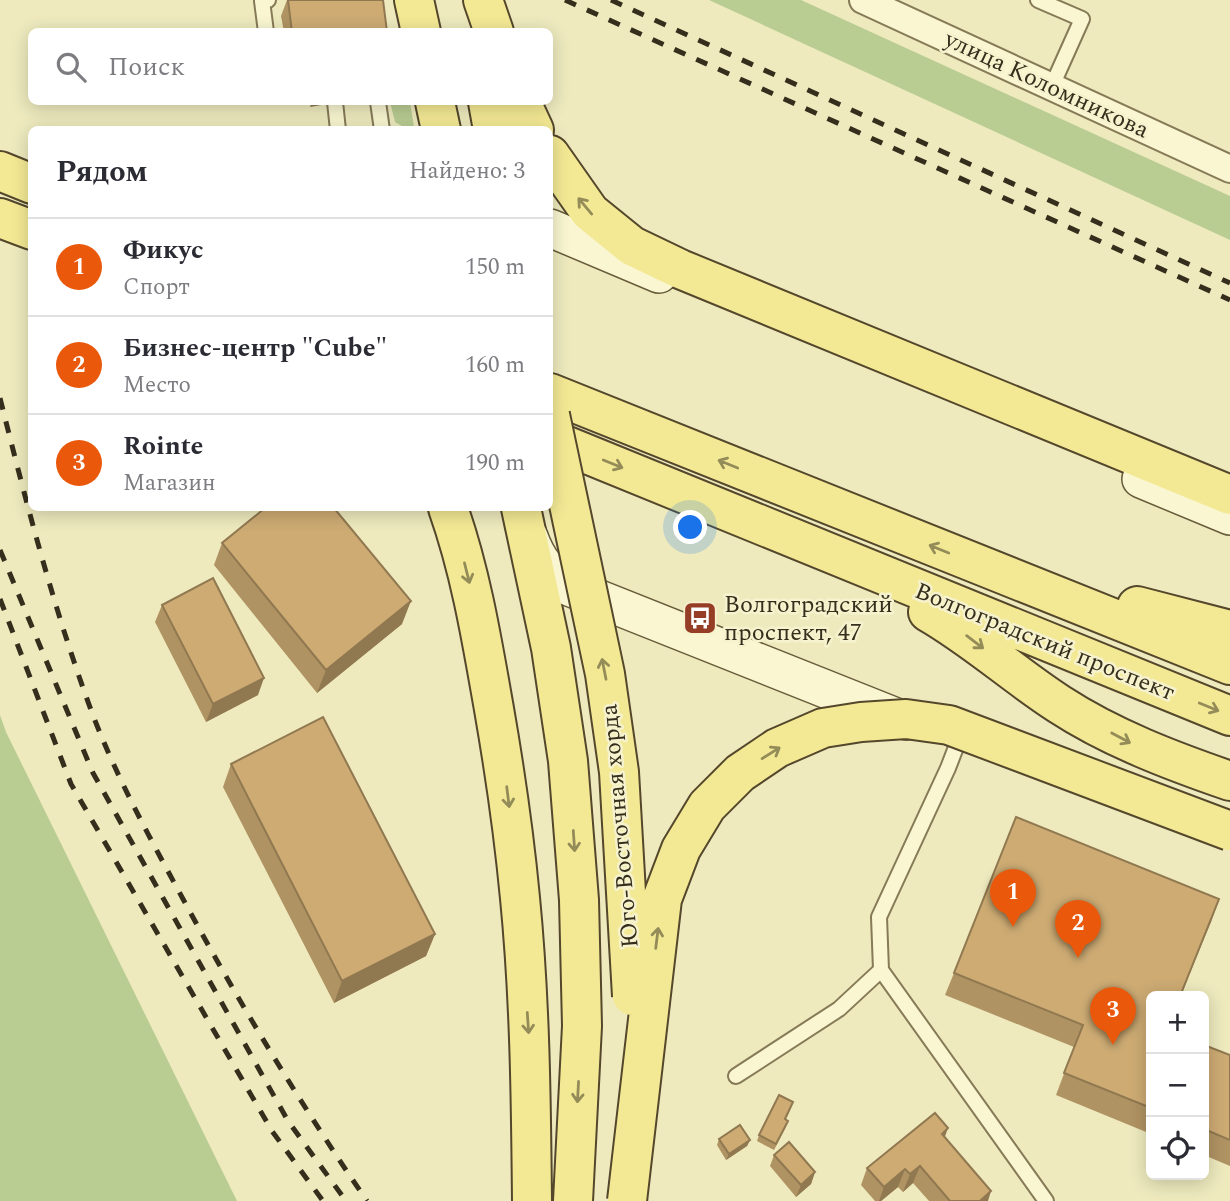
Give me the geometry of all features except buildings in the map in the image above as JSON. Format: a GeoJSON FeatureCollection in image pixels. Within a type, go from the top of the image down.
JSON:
{"type":"FeatureCollection","features":[{"type":"Feature","properties":{"kind":"main road"},"geometry":{"type":"LineString","coordinates":[[414,0],[420,28]]}},
{"type":"Feature","properties":{"kind":"main road"},"geometry":{"type":"LineString","coordinates":[[420,0],[426,28]]}},
{"type":"Feature","properties":{"kind":"main road"},"geometry":{"type":"LineString","coordinates":[[468,0],[473,28]]}},
{"type":"Feature","properties":{"kind":"main road"},"geometry":{"type":"LineString","coordinates":[[483,0],[493,28]]}},
{"type":"Feature","properties":{"kind":"main road"},"geometry":{"type":"LineString","coordinates":[[436,105],[440,126]]}},
{"type":"Feature","properties":{"kind":"main road"},"geometry":{"type":"LineString","coordinates":[[443,105],[447,126]]}},
{"type":"Feature","properties":{"kind":"main road"},"geometry":{"type":"LineString","coordinates":[[489,105],[492,126]]}},
{"type":"Feature","properties":{"kind":"main road"},"geometry":{"type":"LineString","coordinates":[[522,105],[532,126]]}},
{"type":"Feature","properties":{"kind":"main road"},"geometry":{"type":"LineString","coordinates":[[553,159],[590,212],[632,246],[680,269],[1230,495]]}},
{"type":"Feature","properties":{"kind":"main road"},"geometry":{"type":"LineString","coordinates":[[0,171],[28,182]]}},
{"type":"Feature","properties":{"kind":"main road"},"geometry":{"type":"LineString","coordinates":[[0,218],[28,228]]}},
{"type":"Feature","properties":{"kind":"main road"},"geometry":{"type":"LineString","coordinates":[[553,229],[1230,516]]}},
{"type":"Feature","properties":{"kind":"main road","name":"Волгоградский проспект"},"geometry":{"type":"LineString","coordinates":[[553,394],[1230,665]]}},
{"type":"Feature","properties":{"kind":"main road","name":"Юго-Восточная хорда"},"geometry":{"type":"LineString","coordinates":[[553,429],[605,674],[619,772],[633,1011],[626,1201]]}},
{"type":"Feature","properties":{"kind":"main road","name":"Волгоградский проспект"},"geometry":{"type":"LineString","coordinates":[[553,440],[1230,716]]}},
{"type":"Feature","properties":{"kind":"main road"},"geometry":{"type":"LineString","coordinates":[[449,511],[478,616],[503,765],[521,899],[531,1063],[533,1201]]}},
{"type":"Feature","properties":{"kind":"main road"},"geometry":{"type":"LineString","coordinates":[[523,514],[533,548],[544,566],[555,578],[569,587],[631,614],[958,742],[1230,836]]}},
{"type":"Feature","properties":{"kind":"main road","name":"Юго-Восточная хорда"},"geometry":{"type":"LineString","coordinates":[[523,514],[551,648],[564,736],[579,900],[582,1026],[573,1201]]}},
{"type":"Feature","properties":{"kind":"main road"},"geometry":{"type":"LineString","coordinates":[[811,545],[956,628],[1061,705],[1130,743],[1230,781]]}},
{"type":"Feature","properties":{"kind":"main road"},"geometry":{"type":"LineString","coordinates":[[984,566],[1230,630]]}},
{"type":"Feature","properties":{"kind":"main road"},"geometry":{"type":"LineString","coordinates":[[626,1201],[662,899],[681,849],[706,806],[740,773],[777,748],[823,728],[861,722],[906,719],[949,725],[1230,831]]}},
{"type":"Feature","properties":{"kind":"street","name":"улица Коломникова"},"geometry":{"type":"LineString","coordinates":[[863,0],[1230,169]]}},
{"type":"Feature","properties":{"kind":"lane"},"geometry":{"type":"LineString","coordinates":[[265,28],[262,1],[268,0]]}},
{"type":"Feature","properties":{"kind":"lane"},"geometry":{"type":"LineString","coordinates":[[1038,0],[1082,19],[1052,86]]}},
{"type":"Feature","properties":{"kind":"lane"},"geometry":{"type":"LineString","coordinates":[[335,105],[338,126]]}},
{"type":"Feature","properties":{"kind":"lane"},"geometry":{"type":"LineString","coordinates":[[378,105],[381,126]]}},
{"type":"Feature","properties":{"kind":"lane"},"geometry":{"type":"LineString","coordinates":[[958,742],[879,918],[881,970],[1038,1198]]}},
{"type":"Feature","properties":{"kind":"lane"},"geometry":{"type":"LineString","coordinates":[[736,1076],[839,1009],[881,970]]}},
{"type":"Feature","properties":{"kind":"green space"},"geometry":{"type":"Polygon","coordinates":[[[709,0],[801,0],[1230,196],[1230,240],[709,0]]]}},
{"type":"Feature","properties":{"kind":"green space"},"geometry":{"type":"Polygon","coordinates":[[[391,105],[410,105],[414,126],[402,126],[395,122],[391,105]]]}},
{"type":"Feature","properties":{"kind":"green space"},"geometry":{"type":"Polygon","coordinates":[[[0,715],[6,732],[237,1201],[0,1201],[0,715]]]}},
{"type":"Feature","properties":{"kind":"railway"},"geometry":{"type":"LineString","coordinates":[[565,0],[1230,300]]}},
{"type":"Feature","properties":{"kind":"railway"},"geometry":{"type":"LineString","coordinates":[[611,0],[1230,283]]}},
{"type":"Feature","properties":{"kind":"railway"},"geometry":{"type":"LineString","coordinates":[[0,398],[28,507]]}},
{"type":"Feature","properties":{"kind":"railway"},"geometry":{"type":"LineString","coordinates":[[29,511],[80,679],[94,718],[136,810],[248,1014],[367,1201]]}},
{"type":"Feature","properties":{"kind":"railway"},"geometry":{"type":"LineString","coordinates":[[0,550],[93,773],[288,1121],[346,1201]]}},
{"type":"Feature","properties":{"kind":"railway"},"geometry":{"type":"LineString","coordinates":[[0,599],[71,784],[272,1131],[323,1201]]}},
{"type":"Feature","properties":{"kind":"place","name":"Волгоградский проспект, 47"},"geometry":{"type":"Point","coordinates":[700,618]}},
{"type":"Feature","properties":{"kind":"place","name":"Фикус"},"geometry":{"type":"Point","coordinates":[1013,927]}},
{"type":"Feature","properties":{"kind":"place","name":"Бизнес-центр \"Cube\""},"geometry":{"type":"Point","coordinates":[1078,958]}},
{"type":"Feature","properties":{"kind":"place","name":"Rointe"},"geometry":{"type":"Point","coordinates":[1113,1045]}}]}
